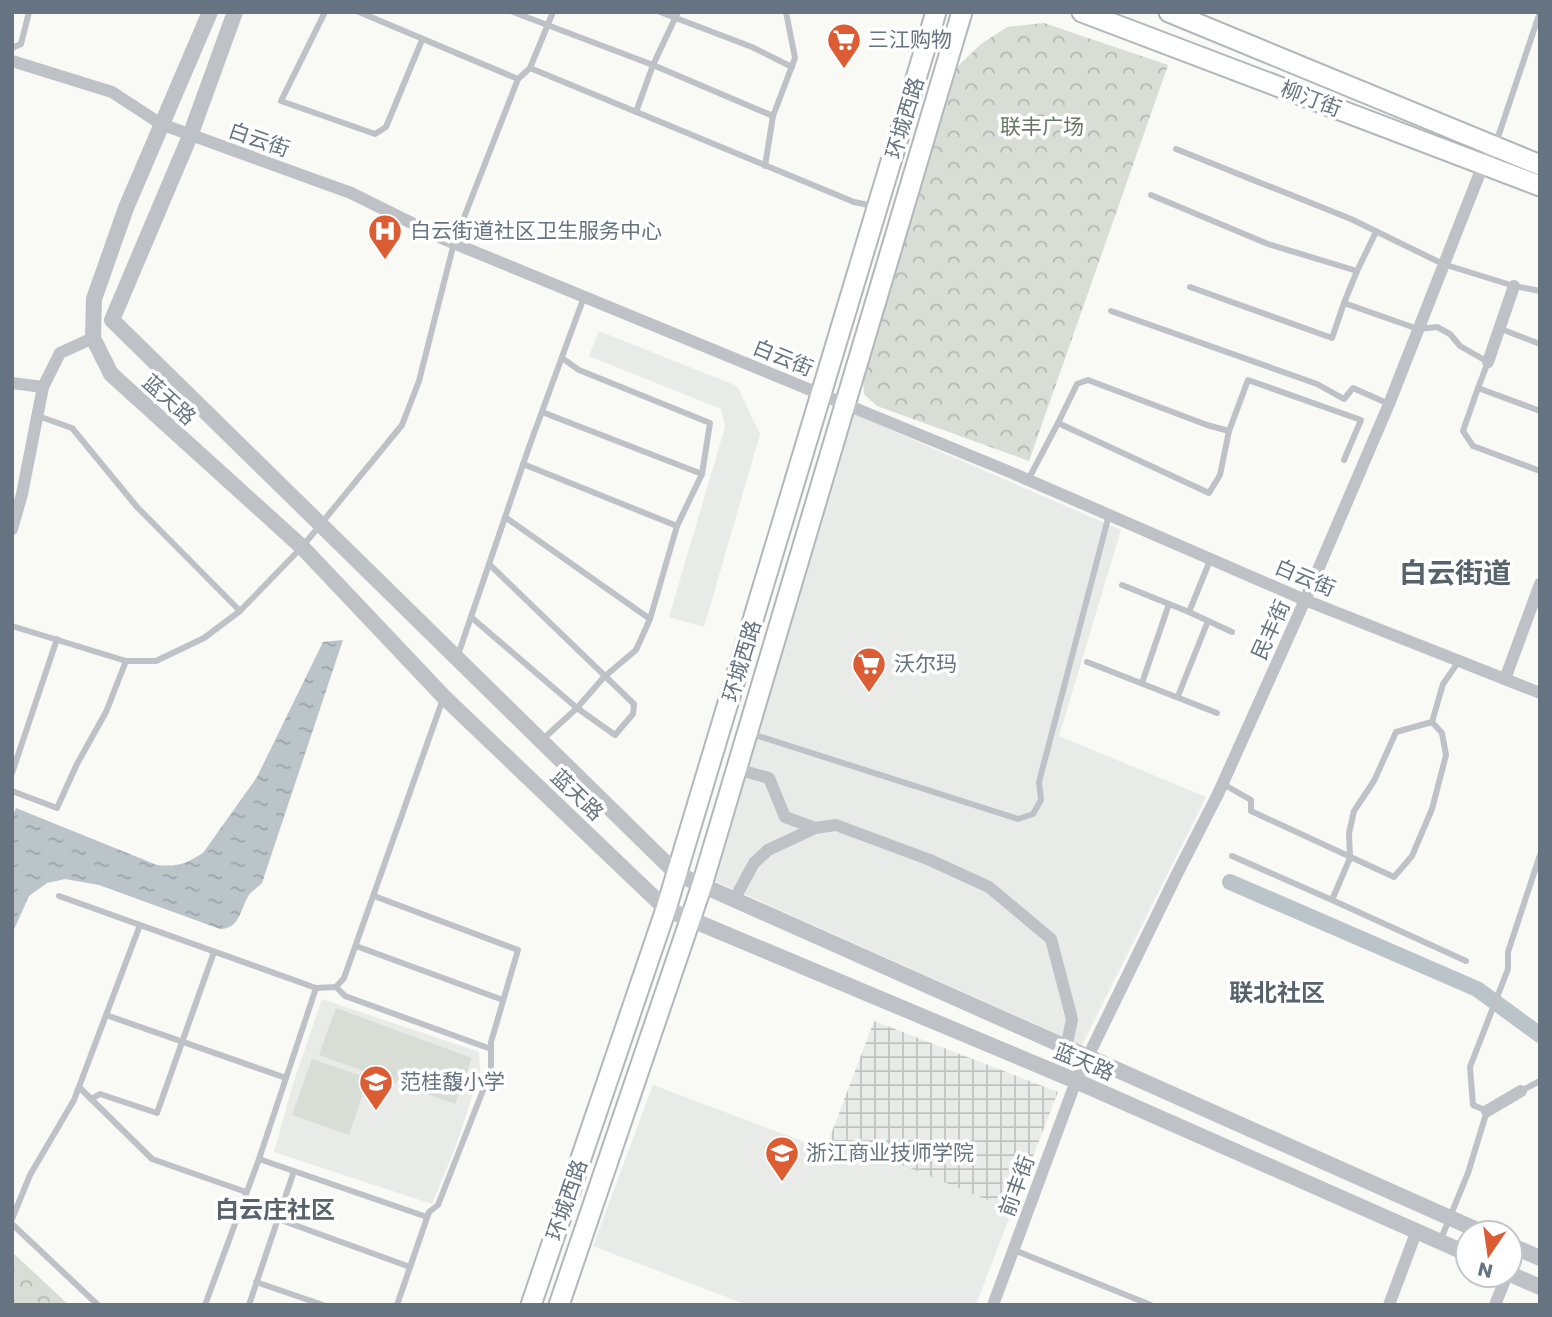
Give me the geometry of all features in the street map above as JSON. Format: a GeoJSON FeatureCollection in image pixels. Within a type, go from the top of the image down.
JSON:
{"type":"FeatureCollection","features":[{"type":"Feature","properties":{"kind":"main road","name":"环城西路"},"geometry":{"type":"LineString","coordinates":[[531,1305],[677,874],[936,12]]}},
{"type":"Feature","properties":{"kind":"main road","name":"环城西路"},"geometry":{"type":"LineString","coordinates":[[559,1305],[702,886],[962,12]]}},
{"type":"Feature","properties":{"kind":"main road","name":"柳汀街"},"geometry":{"type":"LineString","coordinates":[[1082,12],[1540,186]]}},
{"type":"Feature","properties":{"kind":"main road","name":"柳汀街"},"geometry":{"type":"LineString","coordinates":[[1169,12],[1540,165]]}},
{"type":"Feature","properties":{"kind":"street","name":"蓝天路"},"geometry":{"type":"LineString","coordinates":[[210,12],[126,208],[94,299],[93,338],[110,374],[302,547],[444,697],[666,909],[1076,1081],[1454,1248]]}},
{"type":"Feature","properties":{"kind":"street","name":"蓝天路"},"geometry":{"type":"LineString","coordinates":[[235,12],[190,136],[112,320],[677,874],[1454,1220]]}},
{"type":"Feature","properties":{"kind":"street","name":"白云街"},"geometry":{"type":"LineString","coordinates":[[12,61],[112,92],[161,124],[351,193],[454,243],[1028,480],[1305,600],[1540,694]]}},
{"type":"Feature","properties":{"kind":"street","name":"民丰街"},"geometry":{"type":"LineString","coordinates":[[1076,1081],[1223,784],[1389,404],[1483,165],[1495,146]]}},
{"type":"Feature","properties":{"kind":"street"},"geometry":{"type":"LineString","coordinates":[[1488,362],[1514,286]]}},
{"type":"Feature","properties":{"kind":"street"},"geometry":{"type":"LineString","coordinates":[[12,529],[22,494],[43,387],[60,353],[93,338]]}},
{"type":"Feature","properties":{"kind":"street"},"geometry":{"type":"LineString","coordinates":[[12,383],[43,387]]}},
{"type":"Feature","properties":{"kind":"street"},"geometry":{"type":"LineString","coordinates":[[1505,679],[1540,584]]}},
{"type":"Feature","properties":{"kind":"street"},"geometry":{"type":"LineString","coordinates":[[736,769],[769,778],[785,817],[816,828]]}},
{"type":"Feature","properties":{"kind":"street"},"geometry":{"type":"LineString","coordinates":[[734,900],[754,863],[768,849],[816,828],[836,825],[930,860],[989,887],[1051,939],[1072,1019],[1066,1049]]}},
{"type":"Feature","properties":{"kind":"street","name":"前丰街"},"geometry":{"type":"LineString","coordinates":[[993,1305],[1076,1081]]}},
{"type":"Feature","properties":{"kind":"street"},"geometry":{"type":"LineString","coordinates":[[1487,1111],[1521,1091]]}},
{"type":"Feature","properties":{"kind":"street"},"geometry":{"type":"LineString","coordinates":[[1389,1305],[1417,1230]]}},
{"type":"Feature","properties":{"kind":"street"},"geometry":{"type":"LineString","coordinates":[[1494,1305],[1501,1289]]}},
{"type":"Feature","properties":{"kind":"lane"},"geometry":{"type":"LineString","coordinates":[[12,48],[21,44],[29,12]]}},
{"type":"Feature","properties":{"kind":"lane"},"geometry":{"type":"LineString","coordinates":[[325,12],[281,101],[375,134],[386,127],[422,40]]}},
{"type":"Feature","properties":{"kind":"lane"},"geometry":{"type":"LineString","coordinates":[[359,12],[518,79]]}},
{"type":"Feature","properties":{"kind":"lane"},"geometry":{"type":"LineString","coordinates":[[513,12],[653,65],[773,116]]}},
{"type":"Feature","properties":{"kind":"lane"},"geometry":{"type":"LineString","coordinates":[[12,626],[126,661],[156,661],[204,638],[240,611],[302,547],[402,425],[419,381],[454,243],[518,79],[530,68],[553,12]]}},
{"type":"Feature","properties":{"kind":"lane"},"geometry":{"type":"LineString","coordinates":[[660,12],[677,15],[792,67]]}},
{"type":"Feature","properties":{"kind":"lane"},"geometry":{"type":"LineString","coordinates":[[765,166],[773,116],[795,58],[786,12]]}},
{"type":"Feature","properties":{"kind":"lane"},"geometry":{"type":"LineString","coordinates":[[1495,146],[1540,12]]}},
{"type":"Feature","properties":{"kind":"lane"},"geometry":{"type":"LineString","coordinates":[[636,112],[653,65],[677,15]]}},
{"type":"Feature","properties":{"kind":"lane"},"geometry":{"type":"LineString","coordinates":[[530,68],[854,202],[878,207]]}},
{"type":"Feature","properties":{"kind":"lane"},"geometry":{"type":"LineString","coordinates":[[1176,149],[1350,219],[1443,264],[1514,286],[1540,291]]}},
{"type":"Feature","properties":{"kind":"lane"},"geometry":{"type":"LineString","coordinates":[[1151,195],[1268,244],[1357,271]]}},
{"type":"Feature","properties":{"kind":"lane"},"geometry":{"type":"LineString","coordinates":[[1191,287],[1332,338],[1357,271],[1376,232]]}},
{"type":"Feature","properties":{"kind":"lane"},"geometry":{"type":"LineString","coordinates":[[457,658],[523,464],[584,297]]}},
{"type":"Feature","properties":{"kind":"lane"},"geometry":{"type":"LineString","coordinates":[[1344,303],[1418,329],[1437,327],[1450,334],[1460,346],[1488,362],[1462,431],[1473,446],[1540,471]]}},
{"type":"Feature","properties":{"kind":"lane"},"geometry":{"type":"LineString","coordinates":[[1111,311],[1317,384],[1344,399],[1353,388],[1389,404]]}},
{"type":"Feature","properties":{"kind":"lane"},"geometry":{"type":"LineString","coordinates":[[1501,329],[1540,344]]}},
{"type":"Feature","properties":{"kind":"lane"},"geometry":{"type":"LineString","coordinates":[[541,741],[577,708],[604,677],[636,650],[650,620],[677,526],[702,474],[709,424],[579,370],[562,358]]}},
{"type":"Feature","properties":{"kind":"lane"},"geometry":{"type":"LineString","coordinates":[[1028,480],[1077,384],[1088,380],[1229,431]]}},
{"type":"Feature","properties":{"kind":"lane"},"geometry":{"type":"LineString","coordinates":[[1058,423],[1209,493],[1220,475],[1229,431],[1248,380],[1361,420],[1344,460]]}},
{"type":"Feature","properties":{"kind":"lane"},"geometry":{"type":"LineString","coordinates":[[1478,388],[1540,411]]}},
{"type":"Feature","properties":{"kind":"lane"},"geometry":{"type":"LineString","coordinates":[[542,412],[702,474]]}},
{"type":"Feature","properties":{"kind":"lane"},"geometry":{"type":"LineString","coordinates":[[38,416],[72,428],[137,507],[240,611]]}},
{"type":"Feature","properties":{"kind":"lane"},"geometry":{"type":"LineString","coordinates":[[523,464],[677,526]]}},
{"type":"Feature","properties":{"kind":"lane"},"geometry":{"type":"LineString","coordinates":[[747,732],[1018,819],[1033,814],[1041,800],[1039,782],[1109,515]]}},
{"type":"Feature","properties":{"kind":"lane"},"geometry":{"type":"LineString","coordinates":[[505,517],[650,620]]}},
{"type":"Feature","properties":{"kind":"lane"},"geometry":{"type":"LineString","coordinates":[[1189,612],[1211,558]]}},
{"type":"Feature","properties":{"kind":"lane"},"geometry":{"type":"LineString","coordinates":[[471,617],[577,708],[615,735],[633,713],[634,705],[489,564]]}},
{"type":"Feature","properties":{"kind":"lane"},"geometry":{"type":"LineString","coordinates":[[1122,585],[1232,632]]}},
{"type":"Feature","properties":{"kind":"lane"},"geometry":{"type":"LineString","coordinates":[[1142,683],[1169,604]]}},
{"type":"Feature","properties":{"kind":"lane"},"geometry":{"type":"LineString","coordinates":[[1178,696],[1208,621]]}},
{"type":"Feature","properties":{"kind":"lane"},"geometry":{"type":"LineString","coordinates":[[12,773],[57,639]]}},
{"type":"Feature","properties":{"kind":"lane"},"geometry":{"type":"LineString","coordinates":[[12,791],[57,808],[106,712],[126,661]]}},
{"type":"Feature","properties":{"kind":"lane"},"geometry":{"type":"LineString","coordinates":[[1432,722],[1443,684],[1459,661]]}},
{"type":"Feature","properties":{"kind":"lane"},"geometry":{"type":"LineString","coordinates":[[1087,662],[1217,713]]}},
{"type":"Feature","properties":{"kind":"lane"},"geometry":{"type":"LineString","coordinates":[[59,896],[316,988],[336,987],[344,978],[356,946],[444,697]]}},
{"type":"Feature","properties":{"kind":"lane"},"geometry":{"type":"LineString","coordinates":[[1223,784],[1251,800],[1251,811],[1394,877],[1412,856],[1432,809],[1446,755],[1442,733],[1432,722]]}},
{"type":"Feature","properties":{"kind":"lane"},"geometry":{"type":"LineString","coordinates":[[1332,900],[1350,858],[1349,833],[1354,811],[1374,781],[1396,732],[1432,722]]}},
{"type":"Feature","properties":{"kind":"lane"},"geometry":{"type":"LineString","coordinates":[[1440,1241],[1468,1173],[1487,1111],[1473,1105],[1470,1067],[1507,972],[1508,953],[1540,855]]}},
{"type":"Feature","properties":{"kind":"lane"},"geometry":{"type":"LineString","coordinates":[[1233,856],[1466,961]]}},
{"type":"Feature","properties":{"kind":"lane"},"geometry":{"type":"LineString","coordinates":[[374,896],[518,950],[491,1042],[491,1070],[438,1205],[429,1212],[397,1305]]}},
{"type":"Feature","properties":{"kind":"lane"},"geometry":{"type":"LineString","coordinates":[[98,1305],[12,1221],[30,1175],[74,1100],[140,925]]}},
{"type":"Feature","properties":{"kind":"lane"},"geometry":{"type":"LineString","coordinates":[[356,946],[503,1000]]}},
{"type":"Feature","properties":{"kind":"lane"},"geometry":{"type":"LineString","coordinates":[[91,1099],[100,1094],[157,1113],[214,952]]}},
{"type":"Feature","properties":{"kind":"lane"},"geometry":{"type":"LineString","coordinates":[[336,987],[345,996],[491,1049]]}},
{"type":"Feature","properties":{"kind":"lane"},"geometry":{"type":"LineString","coordinates":[[205,1305],[259,1159],[316,988]]}},
{"type":"Feature","properties":{"kind":"lane"},"geometry":{"type":"LineString","coordinates":[[106,1015],[286,1078]]}},
{"type":"Feature","properties":{"kind":"lane"},"geometry":{"type":"LineString","coordinates":[[1521,1091],[1540,1081]]}},
{"type":"Feature","properties":{"kind":"lane"},"geometry":{"type":"LineString","coordinates":[[79,1087],[152,1159],[246,1192]]}},
{"type":"Feature","properties":{"kind":"lane"},"geometry":{"type":"LineString","coordinates":[[259,1159],[427,1217]]}},
{"type":"Feature","properties":{"kind":"lane"},"geometry":{"type":"LineString","coordinates":[[249,1305],[294,1171]]}},
{"type":"Feature","properties":{"kind":"lane"},"geometry":{"type":"LineString","coordinates":[[278,1219],[410,1267]]}},
{"type":"Feature","properties":{"kind":"lane"},"geometry":{"type":"LineString","coordinates":[[1014,1250],[1151,1305]]}},
{"type":"Feature","properties":{"kind":"lane"},"geometry":{"type":"LineString","coordinates":[[256,1282],[323,1305]]}},
{"type":"Feature","properties":{"kind":"lane"},"geometry":{"type":"LineString","coordinates":[[1122,1305],[1126,1294]]}},
{"type":"Feature","properties":{"kind":"shaded area"},"geometry":{"type":"Polygon","coordinates":[[[599,331],[737,386],[760,434],[704,627],[669,617],[725,427],[721,409],[589,356],[599,331]]]}},
{"type":"Feature","properties":{"kind":"shaded area"},"geometry":{"type":"Polygon","coordinates":[[[854,414],[1121,530],[1059,736],[1206,797],[1082,1045],[713,880],[848,424],[854,414]]]}},
{"type":"Feature","properties":{"kind":"shaded area","name":"范桂馥小学"},"geometry":{"type":"Polygon","coordinates":[[[322,999],[479,1052],[480,1071],[457,1143],[432,1204],[274,1152],[294,1081],[322,999]]]}},
{"type":"Feature","properties":{"kind":"shaded area"},"geometry":{"type":"Polygon","coordinates":[[[874,1021],[1058,1092],[1012,1210],[849,1143],[844,1157],[825,1150],[874,1021]]]}},
{"type":"Feature","properties":{"kind":"shaded area","name":"浙江商业技师学院"},"geometry":{"type":"Polygon","coordinates":[[[653,1085],[844,1157],[849,1142],[1012,1210],[976,1305],[747,1305],[593,1246],[653,1085]]]}},
{"type":"Feature","properties":{"kind":"green space","name":"联丰广场"},"geometry":{"type":"Polygon","coordinates":[[[1044,23],[1168,65],[1029,461],[877,406],[864,394],[863,380],[956,68],[981,44],[1007,27],[1044,23]]]}},
{"type":"Feature","properties":{"kind":"green space"},"geometry":{"type":"Polygon","coordinates":[[[336,1008],[472,1058],[455,1104],[319,1055],[336,1008]]]}},
{"type":"Feature","properties":{"kind":"green space"},"geometry":{"type":"Polygon","coordinates":[[[312,1059],[368,1078],[349,1135],[292,1115],[312,1059]]]}},
{"type":"Feature","properties":{"kind":"green space"},"geometry":{"type":"Polygon","coordinates":[[[12,1252],[69,1305],[12,1305],[12,1252]]]}},
{"type":"Feature","properties":{"kind":"water"},"geometry":{"type":"Polygon","coordinates":[[[343,640],[262,883],[249,895],[232,926],[220,929],[99,885],[65,879],[47,883],[29,896],[12,934],[12,817],[16,808],[157,865],[171,866],[191,860],[203,853],[257,777],[323,642],[343,640]]]}},
{"type":"Feature","properties":{"kind":"waterway"},"geometry":{"type":"LineString","coordinates":[[1230,882],[1477,989],[1540,1035]]}},
{"type":"Feature","properties":{"kind":"place","name":"三江购物"},"geometry":{"type":"Point","coordinates":[844,70]}},
{"type":"Feature","properties":{"kind":"place","name":"白云街道社区卫生服务中心"},"geometry":{"type":"Point","coordinates":[385,261]}},
{"type":"Feature","properties":{"kind":"place","name":"沃尔玛"},"geometry":{"type":"Point","coordinates":[869,694]}},
{"type":"Feature","properties":{"kind":"place","name":"范桂馥小学"},"geometry":{"type":"Point","coordinates":[376,1112]}},
{"type":"Feature","properties":{"kind":"place","name":"浙江商业技师学院"},"geometry":{"type":"Point","coordinates":[782,1183]}},
{"type":"Feature","properties":{"kind":"district","name":"白云街道"},"geometry":{"type":"Point","coordinates":[1455,573]}},
{"type":"Feature","properties":{"kind":"district","name":"联北社区"},"geometry":{"type":"Point","coordinates":[1277,993]}},
{"type":"Feature","properties":{"kind":"district","name":"白云庄社区"},"geometry":{"type":"Point","coordinates":[275,1210]}}]}
